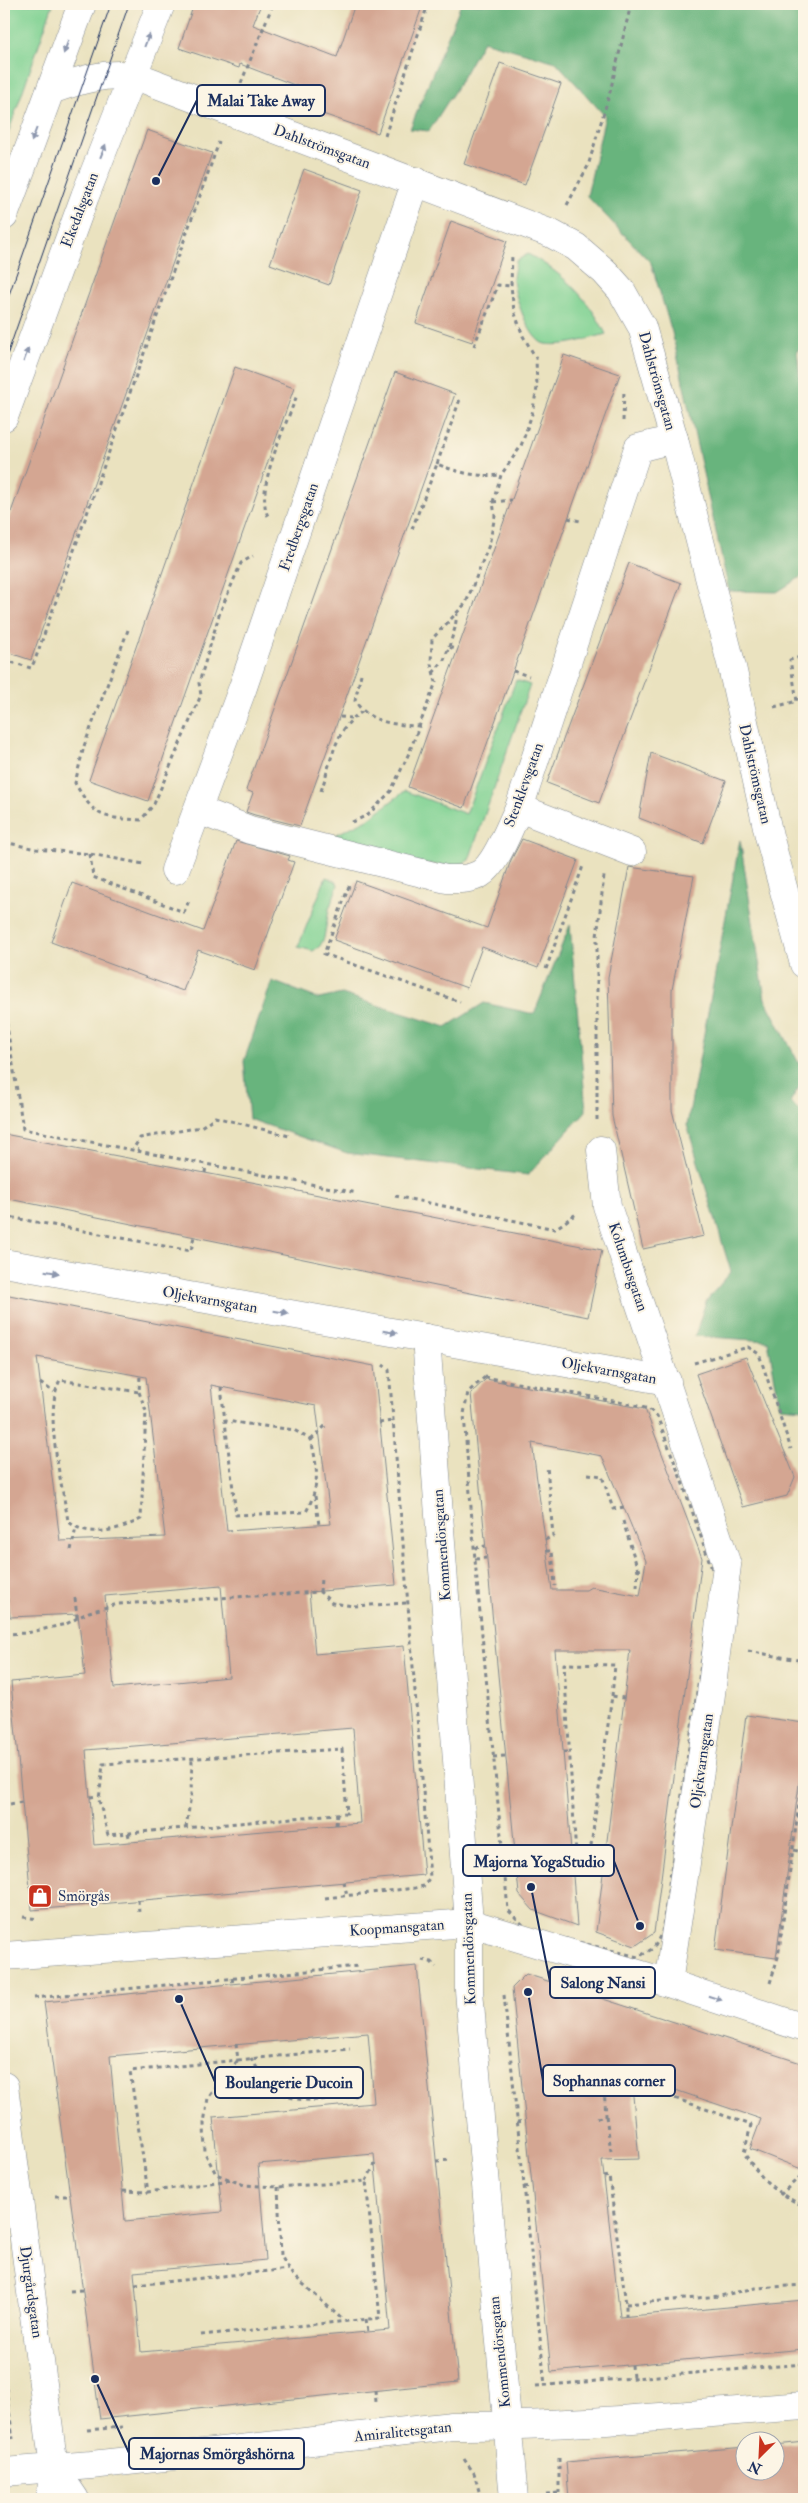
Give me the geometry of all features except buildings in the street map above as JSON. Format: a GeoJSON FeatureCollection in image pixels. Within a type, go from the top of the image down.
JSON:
{"type":"FeatureCollection","features":[{"type":"Feature","properties":{"kind":"street"},"geometry":{"type":"LineString","coordinates":[[4,216],[82,4]]}},
{"type":"Feature","properties":{"kind":"street","name":"Ekedalsgatan"},"geometry":{"type":"LineString","coordinates":[[4,417],[85,196],[161,4]]}},
{"type":"Feature","properties":{"kind":"street","name":"Dahlströmsgatan"},"geometry":{"type":"LineString","coordinates":[[51,90],[85,78],[133,76],[416,181],[552,234],[576,246],[605,272],[625,298],[642,326],[674,439],[732,667],[770,836],[804,964]]}},
{"type":"Feature","properties":{"kind":"street","name":"Fredbergsgatan"},"geometry":{"type":"LineString","coordinates":[[175,870],[287,560],[416,181]]}},
{"type":"Feature","properties":{"kind":"street","name":"Stenklevsgatan"},"geometry":{"type":"LineString","coordinates":[[198,810],[250,830],[446,879],[467,879],[481,873],[496,855],[519,808],[638,448],[674,439]]}},
{"type":"Feature","properties":{"kind":"street"},"geometry":{"type":"LineString","coordinates":[[519,808],[611,844]]}},
{"type":"Feature","properties":{"kind":"street","name":"Kolumbusgatan"},"geometry":{"type":"LineString","coordinates":[[599,1138],[608,1206],[667,1381]]}},
{"type":"Feature","properties":{"kind":"street","name":"Oljekvarnsgatan"},"geometry":{"type":"LineString","coordinates":[[4,1264],[667,1381],[726,1565],[707,1730],[668,1983]]}},
{"type":"Feature","properties":{"kind":"street","name":"Kommendörsgatan"},"geometry":{"type":"LineString","coordinates":[[426,1338],[469,1923],[471,2019],[514,2499]]}},
{"type":"Feature","properties":{"kind":"street","name":"Koopmansgatan"},"geometry":{"type":"LineString","coordinates":[[4,1956],[469,1923],[668,1983],[804,2028]]}},
{"type":"Feature","properties":{"kind":"street","name":"Djurgårdsgatan"},"geometry":{"type":"LineString","coordinates":[[4,2086],[54,2468],[50,2499]]}},
{"type":"Feature","properties":{"kind":"street","name":"Amiralitetsgatan"},"geometry":{"type":"LineString","coordinates":[[10,2472],[452,2426],[508,2427],[804,2406]]}},
{"type":"Feature","properties":{"kind":"street","name":"Djurgårdsgatan"},"geometry":{"type":"LineString","coordinates":[[54,2468],[75,2499]]}},
{"type":"Feature","properties":{"kind":"path"},"geometry":{"type":"LineString","coordinates":[[4,8],[5,4]]}},
{"type":"Feature","properties":{"kind":"path"},"geometry":{"type":"LineString","coordinates":[[240,86],[273,4]]}},
{"type":"Feature","properties":{"kind":"path"},"geometry":{"type":"LineString","coordinates":[[384,139],[428,4]]}},
{"type":"Feature","properties":{"kind":"path"},"geometry":{"type":"LineString","coordinates":[[552,234],[588,166],[610,92],[631,4]]}},
{"type":"Feature","properties":{"kind":"path"},"geometry":{"type":"LineString","coordinates":[[4,660],[27,668],[31,668],[35,660],[220,139],[212,136]]}},
{"type":"Feature","properties":{"kind":"path"},"geometry":{"type":"LineString","coordinates":[[345,825],[368,815],[391,791],[436,682],[431,664],[432,639],[466,603],[489,544],[495,516],[494,502],[501,475],[521,446],[532,414],[537,388],[536,358],[523,336],[514,311],[510,262],[513,248]]}},
{"type":"Feature","properties":{"kind":"path"},"geometry":{"type":"LineString","coordinates":[[474,346],[498,285],[511,286]]}},
{"type":"Feature","properties":{"kind":"path"},"geometry":{"type":"LineString","coordinates":[[622,430],[624,381]]}},
{"type":"Feature","properties":{"kind":"path"},"geometry":{"type":"LineString","coordinates":[[271,522],[264,509],[266,481],[297,395]]}},
{"type":"Feature","properties":{"kind":"path"},"geometry":{"type":"LineString","coordinates":[[412,529],[460,399]]}},
{"type":"Feature","properties":{"kind":"path"},"geometry":{"type":"LineString","coordinates":[[437,464],[457,472],[481,477],[501,475]]}},
{"type":"Feature","properties":{"kind":"path"},"geometry":{"type":"LineString","coordinates":[[494,502],[512,500]]}},
{"type":"Feature","properties":{"kind":"path"},"geometry":{"type":"LineString","coordinates":[[128,630],[84,746],[75,783],[87,804],[106,819],[140,820],[154,804],[201,694],[199,683],[220,612],[241,563],[257,554]]}},
{"type":"Feature","properties":{"kind":"path"},"geometry":{"type":"LineString","coordinates":[[433,673],[444,660],[455,628],[457,612]]}},
{"type":"Feature","properties":{"kind":"path"},"geometry":{"type":"LineString","coordinates":[[449,647],[458,650]]}},
{"type":"Feature","properties":{"kind":"path"},"geometry":{"type":"LineString","coordinates":[[742,715],[797,701],[790,660],[804,656]]}},
{"type":"Feature","properties":{"kind":"path"},"geometry":{"type":"LineString","coordinates":[[513,671],[536,679]]}},
{"type":"Feature","properties":{"kind":"path"},"geometry":{"type":"LineString","coordinates":[[360,674],[356,701],[362,712],[394,725],[419,726]]}},
{"type":"Feature","properties":{"kind":"path"},"geometry":{"type":"LineString","coordinates":[[321,791],[343,728],[351,718],[362,712]]}},
{"type":"Feature","properties":{"kind":"path"},"geometry":{"type":"LineString","coordinates":[[340,717],[351,718]]}},
{"type":"Feature","properties":{"kind":"path"},"geometry":{"type":"LineString","coordinates":[[4,842],[36,849],[90,854],[175,870]]}},
{"type":"Feature","properties":{"kind":"path"},"geometry":{"type":"LineString","coordinates":[[546,969],[611,844]]}},
{"type":"Feature","properties":{"kind":"path"},"geometry":{"type":"LineString","coordinates":[[599,1138],[596,937],[611,844]]}},
{"type":"Feature","properties":{"kind":"path"},"geometry":{"type":"LineString","coordinates":[[360,858],[324,954],[460,1002]]}},
{"type":"Feature","properties":{"kind":"path"},"geometry":{"type":"LineString","coordinates":[[4,1007],[22,1129],[357,1193]]}},
{"type":"Feature","properties":{"kind":"path"},"geometry":{"type":"LineString","coordinates":[[140,1153],[135,1146],[140,1138],[201,1127],[215,1117],[289,1136]]}},
{"type":"Feature","properties":{"kind":"path"},"geometry":{"type":"LineString","coordinates":[[205,1173],[206,1165]]}},
{"type":"Feature","properties":{"kind":"path"},"geometry":{"type":"LineString","coordinates":[[395,1196],[555,1229],[586,1209],[608,1206]]}},
{"type":"Feature","properties":{"kind":"path"},"geometry":{"type":"LineString","coordinates":[[4,1216],[191,1251],[194,1236]]}},
{"type":"Feature","properties":{"kind":"path"},"geometry":{"type":"LineString","coordinates":[[693,1364],[748,1347],[759,1354],[791,1449]]}},
{"type":"Feature","properties":{"kind":"path"},"geometry":{"type":"LineString","coordinates":[[318,1899],[415,1888],[424,1886],[430,1877],[388,1370],[381,1362]]}},
{"type":"Feature","properties":{"kind":"path"},"geometry":{"type":"LineString","coordinates":[[139,1392],[60,1380],[54,1392],[52,1417],[68,1521],[76,1528],[96,1532],[128,1526],[141,1518],[146,1411],[139,1392],[140,1376]]}},
{"type":"Feature","properties":{"kind":"path"},"geometry":{"type":"LineString","coordinates":[[485,1377],[630,1404],[649,1409],[658,1416],[714,1575],[662,1932],[654,1948],[638,1957],[528,1929],[508,1910],[474,1548],[464,1414],[468,1392],[485,1377]]}},
{"type":"Feature","properties":{"kind":"path"},"geometry":{"type":"LineString","coordinates":[[40,1383],[54,1392]]}},
{"type":"Feature","properties":{"kind":"path"},"geometry":{"type":"LineString","coordinates":[[221,1387],[236,1516],[306,1512],[315,1496]]}},
{"type":"Feature","properties":{"kind":"path"},"geometry":{"type":"LineString","coordinates":[[225,1421],[294,1430],[311,1440],[317,1465],[315,1496],[319,1525]]}},
{"type":"Feature","properties":{"kind":"path"},"geometry":{"type":"LineString","coordinates":[[380,1423],[392,1421]]}},
{"type":"Feature","properties":{"kind":"path"},"geometry":{"type":"LineString","coordinates":[[311,1440],[327,1424]]}},
{"type":"Feature","properties":{"kind":"path"},"geometry":{"type":"LineString","coordinates":[[545,1540],[553,1536],[547,1466]]}},
{"type":"Feature","properties":{"kind":"path"},"geometry":{"type":"LineString","coordinates":[[588,1474],[602,1476],[613,1509],[624,1507]]}},
{"type":"Feature","properties":{"kind":"path"},"geometry":{"type":"LineString","coordinates":[[623,1521],[638,1570],[637,1587]]}},
{"type":"Feature","properties":{"kind":"path"},"geometry":{"type":"LineString","coordinates":[[71,1550],[76,1528]]}},
{"type":"Feature","properties":{"kind":"path"},"geometry":{"type":"LineString","coordinates":[[474,1548],[485,1546]]}},
{"type":"Feature","properties":{"kind":"path"},"geometry":{"type":"LineString","coordinates":[[546,1551],[552,1550],[555,1586]]}},
{"type":"Feature","properties":{"kind":"path"},"geometry":{"type":"LineString","coordinates":[[475,1560],[486,1558]]}},
{"type":"Feature","properties":{"kind":"path"},"geometry":{"type":"LineString","coordinates":[[638,1570],[645,1568]]}},
{"type":"Feature","properties":{"kind":"path"},"geometry":{"type":"LineString","coordinates":[[320,1592],[321,1578]]}},
{"type":"Feature","properties":{"kind":"path"},"geometry":{"type":"LineString","coordinates":[[4,1634],[27,1633],[66,1624],[89,1612],[118,1604],[320,1592],[332,1603],[354,1606],[408,1603]]}},
{"type":"Feature","properties":{"kind":"path"},"geometry":{"type":"LineString","coordinates":[[75,1598],[78,1618]]}},
{"type":"Feature","properties":{"kind":"path"},"geometry":{"type":"LineString","coordinates":[[717,1645],[804,1662]]}},
{"type":"Feature","properties":{"kind":"path"},"geometry":{"type":"LineString","coordinates":[[564,1664],[615,1665],[612,1696],[590,1853],[576,1856],[564,1664]]}},
{"type":"Feature","properties":{"kind":"path"},"geometry":{"type":"LineString","coordinates":[[612,1696],[624,1698]]}},
{"type":"Feature","properties":{"kind":"path"},"geometry":{"type":"LineString","coordinates":[[342,1749],[347,1813],[108,1835],[99,1796],[103,1764],[192,1758],[342,1749]]}},
{"type":"Feature","properties":{"kind":"path"},"geometry":{"type":"LineString","coordinates":[[563,1752],[569,1752]]}},
{"type":"Feature","properties":{"kind":"path"},"geometry":{"type":"LineString","coordinates":[[493,1757],[505,1756]]}},
{"type":"Feature","properties":{"kind":"path"},"geometry":{"type":"LineString","coordinates":[[186,1828],[192,1758]]}},
{"type":"Feature","properties":{"kind":"path"},"geometry":{"type":"LineString","coordinates":[[769,1984],[778,1957],[804,1768]]}},
{"type":"Feature","properties":{"kind":"path"},"geometry":{"type":"LineString","coordinates":[[90,1797],[99,1796]]}},
{"type":"Feature","properties":{"kind":"path"},"geometry":{"type":"LineString","coordinates":[[10,1804],[22,1802]]}},
{"type":"Feature","properties":{"kind":"path"},"geometry":{"type":"LineString","coordinates":[[336,1824],[337,1814]]}},
{"type":"Feature","properties":{"kind":"path"},"geometry":{"type":"LineString","coordinates":[[128,1833],[130,1841]]}},
{"type":"Feature","properties":{"kind":"path"},"geometry":{"type":"LineString","coordinates":[[794,1850],[804,1852]]}},
{"type":"Feature","properties":{"kind":"path"},"geometry":{"type":"LineString","coordinates":[[344,1882],[347,1896]]}},
{"type":"Feature","properties":{"kind":"path"},"geometry":{"type":"LineString","coordinates":[[138,1900],[139,1913]]}},
{"type":"Feature","properties":{"kind":"path"},"geometry":{"type":"LineString","coordinates":[[130,1914],[149,1912]]}},
{"type":"Feature","properties":{"kind":"path"},"geometry":{"type":"LineString","coordinates":[[23,1918],[47,1920]]}},
{"type":"Feature","properties":{"kind":"path"},"geometry":{"type":"LineString","coordinates":[[419,1960],[431,1962],[439,1970]]}},
{"type":"Feature","properties":{"kind":"path"},"geometry":{"type":"LineString","coordinates":[[34,1998],[360,1966]]}},
{"type":"Feature","properties":{"kind":"path"},"geometry":{"type":"LineString","coordinates":[[232,1978],[233,1984]]}},
{"type":"Feature","properties":{"kind":"path"},"geometry":{"type":"LineString","coordinates":[[503,1985],[545,2385]]}},
{"type":"Feature","properties":{"kind":"path"},"geometry":{"type":"LineString","coordinates":[[236,2044],[238,2060],[208,2098],[204,2123],[206,2153],[216,2174],[244,2185],[278,2187],[366,2181]]}},
{"type":"Feature","properties":{"kind":"path"},"geometry":{"type":"LineString","coordinates":[[148,2192],[130,2071],[350,2049]]}},
{"type":"Feature","properties":{"kind":"path"},"geometry":{"type":"LineString","coordinates":[[252,2058],[263,2079],[280,2094],[306,2101],[361,2095]]}},
{"type":"Feature","properties":{"kind":"path"},"geometry":{"type":"LineString","coordinates":[[611,2151],[603,2075],[630,2085]]}},
{"type":"Feature","properties":{"kind":"path"},"geometry":{"type":"LineString","coordinates":[[660,2093],[751,2125],[744,2153],[757,2173],[780,2195],[804,2206]]}},
{"type":"Feature","properties":{"kind":"path"},"geometry":{"type":"LineString","coordinates":[[597,2118],[606,2116]]}},
{"type":"Feature","properties":{"kind":"path"},"geometry":{"type":"LineString","coordinates":[[518,2122],[526,2121]]}},
{"type":"Feature","properties":{"kind":"path"},"geometry":{"type":"LineString","coordinates":[[436,2161],[454,2160],[454,2151]]}},
{"type":"Feature","properties":{"kind":"path"},"geometry":{"type":"LineString","coordinates":[[200,2335],[380,2318],[366,2181],[375,2164]]}},
{"type":"Feature","properties":{"kind":"path"},"geometry":{"type":"LineString","coordinates":[[780,2195],[804,2173]]}},
{"type":"Feature","properties":{"kind":"path"},"geometry":{"type":"LineString","coordinates":[[604,2177],[609,2176],[626,2304],[626,2317]]}},
{"type":"Feature","properties":{"kind":"path"},"geometry":{"type":"LineString","coordinates":[[123,2191],[148,2192],[232,2180]]}},
{"type":"Feature","properties":{"kind":"path"},"geometry":{"type":"LineString","coordinates":[[524,2187],[532,2186]]}},
{"type":"Feature","properties":{"kind":"path"},"geometry":{"type":"LineString","coordinates":[[278,2187],[281,2256],[289,2269],[314,2296],[345,2321]]}},
{"type":"Feature","properties":{"kind":"path"},"geometry":{"type":"LineString","coordinates":[[55,2196],[70,2196]]}},
{"type":"Feature","properties":{"kind":"path"},"geometry":{"type":"LineString","coordinates":[[135,2285],[289,2269]]}},
{"type":"Feature","properties":{"kind":"path"},"geometry":{"type":"LineString","coordinates":[[626,2304],[720,2296],[755,2288],[804,2285]]}},
{"type":"Feature","properties":{"kind":"path"},"geometry":{"type":"LineString","coordinates":[[70,2291],[82,2290]]}},
{"type":"Feature","properties":{"kind":"path"},"geometry":{"type":"LineString","coordinates":[[366,2319],[368,2332]]}},
{"type":"Feature","properties":{"kind":"path"},"geometry":{"type":"LineString","coordinates":[[504,2389],[804,2364]]}},
{"type":"Feature","properties":{"kind":"path"},"geometry":{"type":"LineString","coordinates":[[632,2365],[633,2378]]}},
{"type":"Feature","properties":{"kind":"path"},"geometry":{"type":"LineString","coordinates":[[4,2373],[10,2472]]}},
{"type":"Feature","properties":{"kind":"path"},"geometry":{"type":"LineString","coordinates":[[375,2390],[376,2403]]}},
{"type":"Feature","properties":{"kind":"path"},"geometry":{"type":"LineString","coordinates":[[559,2493],[557,2458],[566,2458]]}},
{"type":"Feature","properties":{"kind":"green space"},"geometry":{"type":"Polygon","coordinates":[[[4,4],[53,4],[4,145],[4,4]]]}},
{"type":"Feature","properties":{"kind":"green space"},"geometry":{"type":"Polygon","coordinates":[[[461,4],[804,4],[804,349],[797,350],[804,419],[804,575],[777,592],[729,591],[672,332],[651,263],[587,196],[605,116],[556,62],[483,41],[429,131],[410,129],[461,4]]]}},
{"type":"Feature","properties":{"kind":"green space"},"geometry":{"type":"Polygon","coordinates":[[[528,254],[553,270],[574,288],[591,309],[606,334],[576,342],[553,345],[539,341],[533,335],[523,316],[513,280],[516,261],[528,254]]]}},
{"type":"Feature","properties":{"kind":"green space"},"geometry":{"type":"Polygon","coordinates":[[[516,680],[530,685],[469,860],[458,864],[427,864],[343,842],[333,836],[368,819],[405,791],[466,814],[516,680]]]}},
{"type":"Feature","properties":{"kind":"green space"},"geometry":{"type":"Polygon","coordinates":[[[740,840],[765,999],[804,1073],[804,1079],[790,1102],[804,1114],[804,1409],[780,1407],[768,1341],[695,1336],[706,1301],[731,1272],[687,1125],[740,840]]]}},
{"type":"Feature","properties":{"kind":"green space"},"geometry":{"type":"Polygon","coordinates":[[[326,877],[336,881],[338,885],[329,909],[324,938],[320,946],[313,951],[298,947],[326,877]]]}},
{"type":"Feature","properties":{"kind":"green space"},"geometry":{"type":"Polygon","coordinates":[[[570,925],[586,1111],[528,1175],[347,1153],[249,1119],[244,1061],[272,981],[319,999],[342,994],[446,1027],[484,1003],[534,1014],[570,925]]]}},
{"type":"Feature","properties":{"kind":"tram line"},"geometry":{"type":"LineString","coordinates":[[4,309],[111,4]]}},
{"type":"Feature","properties":{"kind":"tram line"},"geometry":{"type":"LineString","coordinates":[[4,364],[129,4]]}},
{"type":"Feature","properties":{"kind":"place","name":"Malai Take Away"},"geometry":{"type":"Point","coordinates":[156,181]}},
{"type":"Feature","properties":{"kind":"place","name":"Salong Nansi"},"geometry":{"type":"Point","coordinates":[531,1887]}},
{"type":"Feature","properties":{"kind":"place","name":"Smörgås"},"geometry":{"type":"Point","coordinates":[40,1896]}},
{"type":"Feature","properties":{"kind":"place","name":"Majorna YogaStudio"},"geometry":{"type":"Point","coordinates":[640,1926]}},
{"type":"Feature","properties":{"kind":"place","name":"Sophannas corner"},"geometry":{"type":"Point","coordinates":[528,1992]}},
{"type":"Feature","properties":{"kind":"place","name":"Boulangerie Ducoin"},"geometry":{"type":"Point","coordinates":[179,1999]}},
{"type":"Feature","properties":{"kind":"place","name":"Majornas Smörgåshörna"},"geometry":{"type":"Point","coordinates":[95,2379]}}]}
